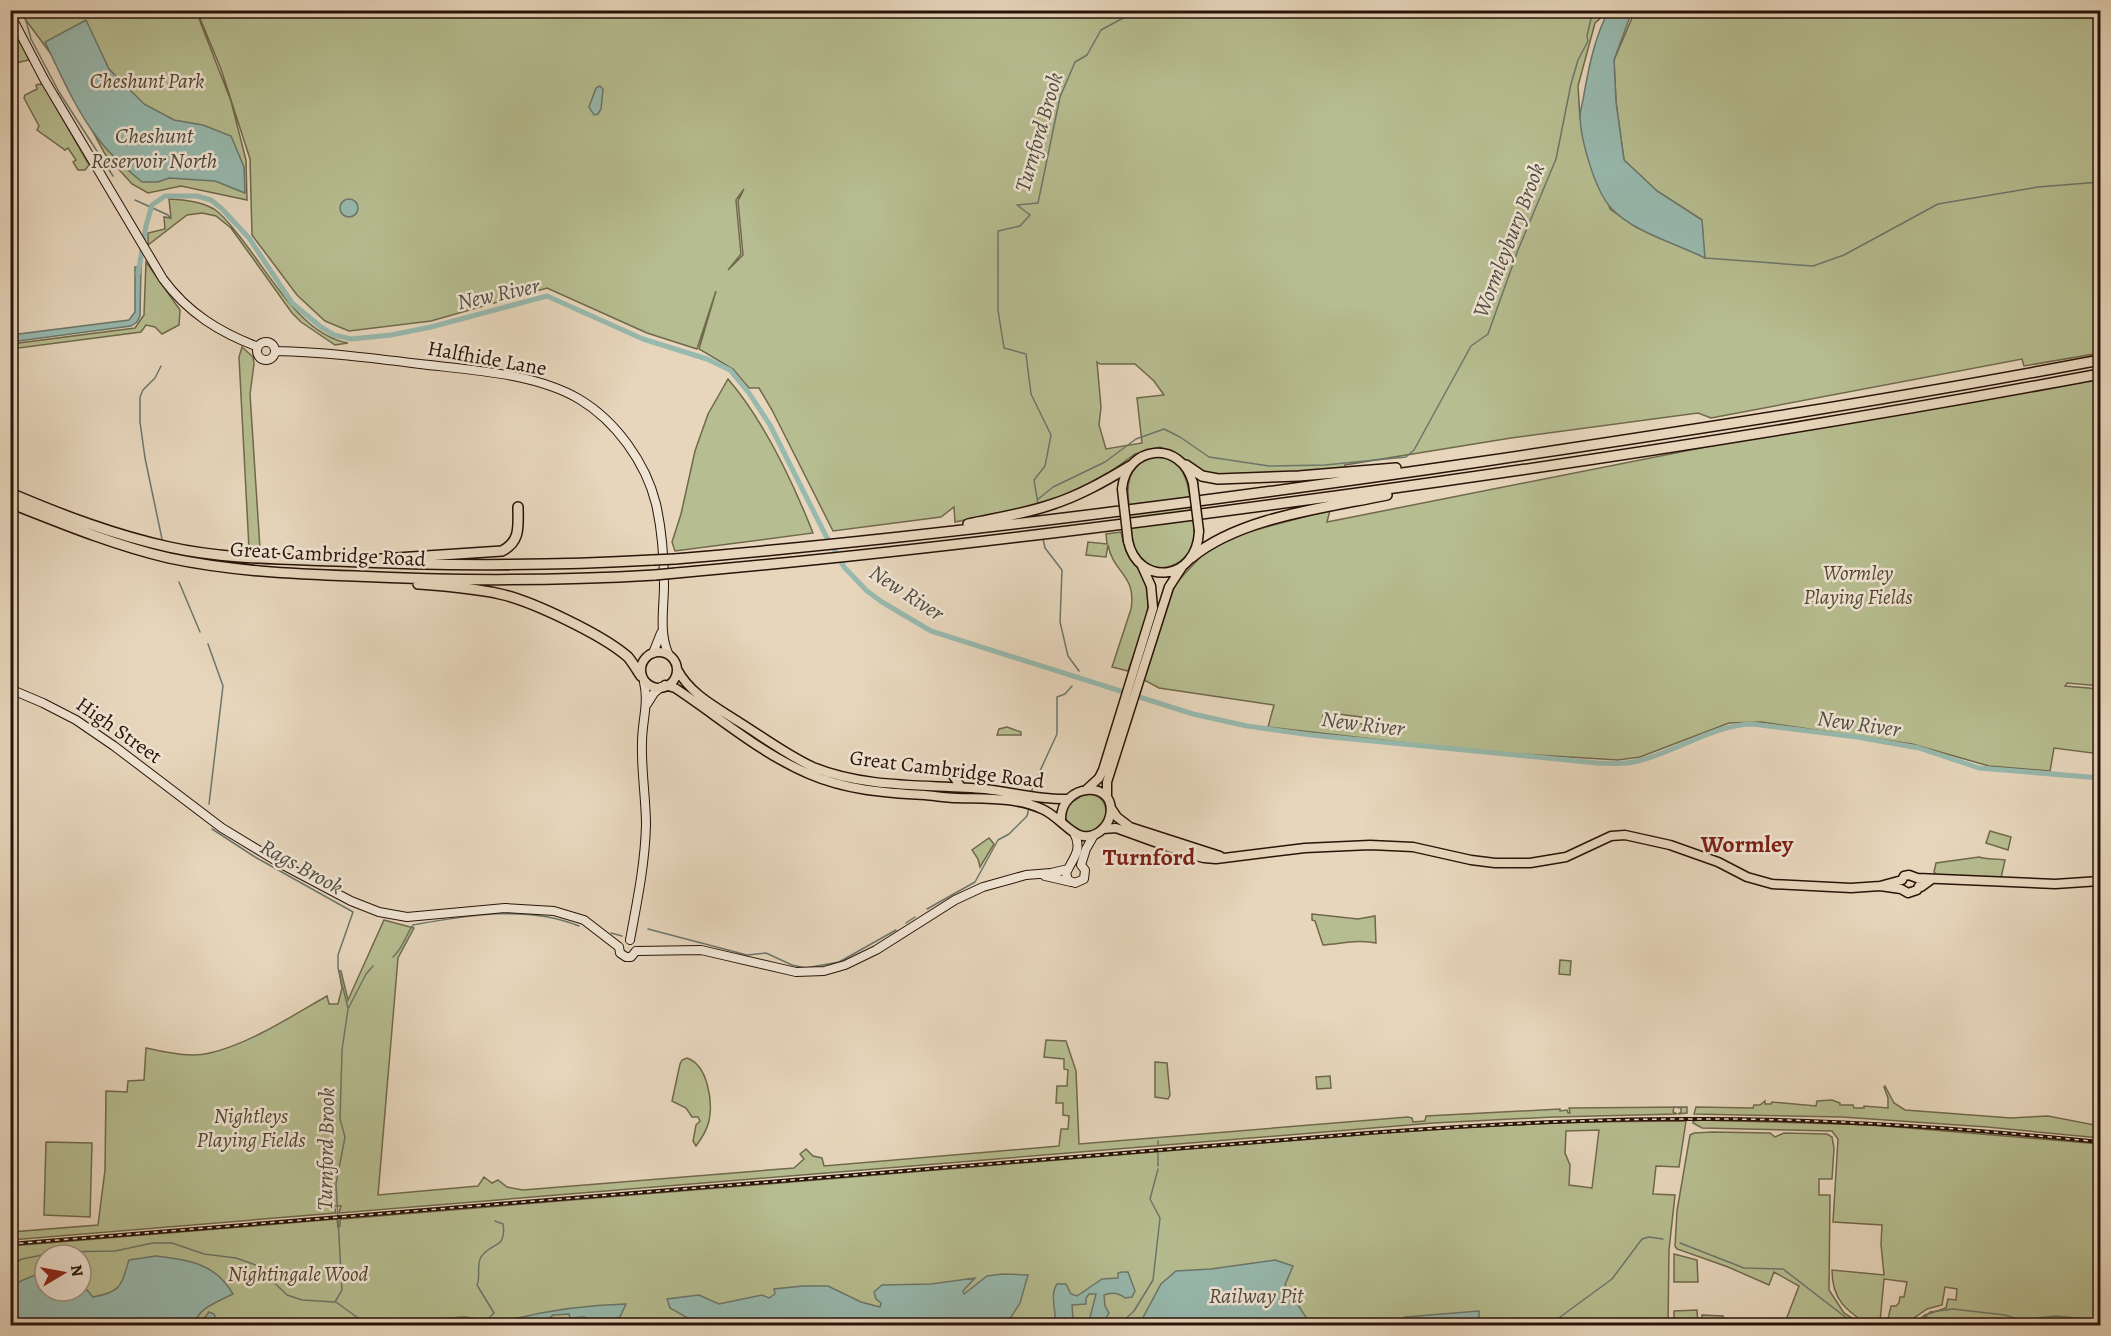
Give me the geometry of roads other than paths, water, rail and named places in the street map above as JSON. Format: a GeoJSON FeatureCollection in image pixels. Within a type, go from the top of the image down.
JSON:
{"type":"FeatureCollection","features":[{"type":"Feature","properties":{"kind":"highway"},"geometry":{"type":"LineString","coordinates":[[940,532],[1161,506],[1458,465],[1864,402],[2100,360]]}},
{"type":"Feature","properties":{"kind":"highway"},"geometry":{"type":"LineString","coordinates":[[1191,558],[1209,545],[1268,520],[1388,494],[1406,487],[1867,415],[2100,374]]}},
{"type":"Feature","properties":{"kind":"highway"},"geometry":{"type":"LineString","coordinates":[[1186,465],[1202,476],[1218,479],[1337,474],[1425,465],[1458,465]]}},
{"type":"Feature","properties":{"kind":"highway"},"geometry":{"type":"LineString","coordinates":[[940,532],[953,526],[1018,514],[1058,503],[1111,478],[1130,466]]}},
{"type":"Feature","properties":{"kind":"highway","name":"Great Cambridge Road"},"geometry":{"type":"LineString","coordinates":[[10,502],[90,536],[185,561],[270,571],[393,578],[598,578],[849,557],[1406,487]]}},
{"type":"Feature","properties":{"kind":"highway","name":"Great Cambridge Road"},"geometry":{"type":"LineString","coordinates":[[10,493],[84,523],[170,547],[211,554],[271,559],[414,566],[514,566],[653,561],[816,547],[940,532]]}},
{"type":"Feature","properties":{"kind":"highway"},"geometry":{"type":"LineString","coordinates":[[361,563],[389,558],[502,551],[511,546],[516,536],[518,507]]}},
{"type":"Feature","properties":{"kind":"highway"},"geometry":{"type":"LineString","coordinates":[[393,578],[409,583],[468,588],[503,594],[524,602],[578,626],[610,644],[627,657],[642,679]]}},
{"type":"Feature","properties":{"kind":"main road"},"geometry":{"type":"LineString","coordinates":[[10,14],[44,79],[147,254],[173,293],[196,315],[227,334],[258,347]]}},
{"type":"Feature","properties":{"kind":"main road"},"geometry":{"type":"LineString","coordinates":[[263,343],[273,346],[275,351],[271,359],[264,360],[258,355],[258,347],[263,343]]}},
{"type":"Feature","properties":{"kind":"main road","name":"Halfhide Lane"},"geometry":{"type":"LineString","coordinates":[[275,351],[317,352],[486,372],[562,391],[593,409],[621,436],[636,458],[647,478],[655,501],[663,554],[663,625],[668,653]]}},
{"type":"Feature","properties":{"kind":"main road"},"geometry":{"type":"LineString","coordinates":[[1071,882],[1066,877],[1067,868],[1079,847],[1074,833],[1061,820],[1061,811],[1067,799],[1086,790],[1099,778],[1103,770],[1169,587],[1191,558],[1198,544],[1193,483],[1186,465],[1173,456],[1160,452],[1146,455],[1130,466],[1124,474],[1122,489],[1128,541],[1151,586],[1153,608],[1134,683]]}},
{"type":"Feature","properties":{"kind":"main road"},"geometry":{"type":"LineString","coordinates":[[1142,566],[1162,573],[1182,567]]}},
{"type":"Feature","properties":{"kind":"main road","name":"Halfhide Lane"},"geometry":{"type":"LineString","coordinates":[[653,653],[663,625]]}},
{"type":"Feature","properties":{"kind":"main road"},"geometry":{"type":"LineString","coordinates":[[630,940],[645,842],[642,741],[646,706],[640,669],[642,661],[653,653],[658,651],[668,653],[676,662],[677,669],[674,678],[654,693],[646,706]]}},
{"type":"Feature","properties":{"kind":"main road","name":"Great Cambridge Road"},"geometry":{"type":"LineString","coordinates":[[677,669],[685,682],[702,697],[784,751],[814,767],[863,780],[948,790],[966,797],[1026,799]]}},
{"type":"Feature","properties":{"kind":"main road"},"geometry":{"type":"LineString","coordinates":[[642,679],[653,688],[663,686]]}},
{"type":"Feature","properties":{"kind":"main road","name":"Great Cambridge Road"},"geometry":{"type":"LineString","coordinates":[[663,686],[675,688],[778,758],[821,779],[844,786],[870,791],[961,788],[1037,802],[1067,799]]}},
{"type":"Feature","properties":{"kind":"main road","name":"High Street"},"geometry":{"type":"LineString","coordinates":[[10,689],[57,710],[90,729],[222,828],[351,901],[379,912],[420,918],[506,908],[554,911],[584,920],[619,947]]}},
{"type":"Feature","properties":{"kind":"main road"},"geometry":{"type":"LineString","coordinates":[[1126,706],[1107,782],[1107,797],[1117,817],[1126,825],[1222,857]]}},
{"type":"Feature","properties":{"kind":"main road"},"geometry":{"type":"LineString","coordinates":[[952,774],[961,788]]}},
{"type":"Feature","properties":{"kind":"main road"},"geometry":{"type":"LineString","coordinates":[[1086,790],[1097,790],[1107,797]]}},
{"type":"Feature","properties":{"kind":"main road","name":"Great Cambridge Road"},"geometry":{"type":"LineString","coordinates":[[1037,802],[1061,820]]}},
{"type":"Feature","properties":{"kind":"main road"},"geometry":{"type":"LineString","coordinates":[[1074,833],[1086,837],[1103,829],[1108,821],[1111,807]]}},
{"type":"Feature","properties":{"kind":"main road"},"geometry":{"type":"LineString","coordinates":[[1103,829],[1116,828],[1188,854],[1216,859],[1305,848],[1370,844],[1413,847],[1482,862],[1524,863],[1566,856],[1616,835],[1635,836],[1711,858],[1747,877],[1784,886],[1833,888],[1880,886],[1901,889],[1908,893],[1917,890],[1918,882]]}},
{"type":"Feature","properties":{"kind":"main road"},"geometry":{"type":"LineString","coordinates":[[1081,865],[1094,835]]}},
{"type":"Feature","properties":{"kind":"main road"},"geometry":{"type":"LineString","coordinates":[[1177,849],[1183,849],[1187,845]]}},
{"type":"Feature","properties":{"kind":"main road"},"geometry":{"type":"LineString","coordinates":[[636,951],[701,950],[796,972],[824,971],[846,965],[876,950],[955,900],[976,890],[1076,864],[1081,865],[1085,870],[1084,879],[1079,883],[1040,874]]}},
{"type":"Feature","properties":{"kind":"main road"},"geometry":{"type":"LineString","coordinates":[[1901,889],[1904,876],[1909,875],[1921,887],[1932,879],[2055,884],[2100,881]]}},
{"type":"Feature","properties":{"kind":"main road"},"geometry":{"type":"LineString","coordinates":[[1880,886],[1902,880]]}},
{"type":"Feature","properties":{"kind":"main road"},"geometry":{"type":"LineString","coordinates":[[630,940],[636,946],[636,951],[631,957],[626,957],[620,952],[619,947],[624,941],[630,940]]}},
{"type":"Feature","properties":{"kind":"water"},"geometry":{"type":"Polygon","coordinates":[[[1609,10],[1632,11],[1614,60],[1616,102],[1624,160],[1657,191],[1702,220],[1705,258],[1631,224],[1611,208],[1594,178],[1583,139],[1580,114],[1593,51],[1609,10]]]}},
{"type":"Feature","properties":{"kind":"water","name":"Cheshunt Reservoir North"},"geometry":{"type":"Polygon","coordinates":[[[86,20],[109,69],[144,104],[174,120],[203,125],[231,136],[244,167],[245,193],[215,181],[169,178],[158,182],[142,182],[106,149],[81,114],[45,42],[86,20]]]}},
{"type":"Feature","properties":{"kind":"water"},"geometry":{"type":"Polygon","coordinates":[[[600,86],[603,89],[601,109],[598,114],[594,115],[589,107],[596,88],[600,86]]]}},
{"type":"Feature","properties":{"kind":"water"},"geometry":{"type":"Polygon","coordinates":[[[345,199],[353,199],[358,204],[356,215],[345,217],[340,212],[340,204],[345,199]]]}},
{"type":"Feature","properties":{"kind":"water"},"geometry":{"type":"Polygon","coordinates":[[[135,267],[141,267],[140,316],[131,326],[11,342],[11,335],[129,320],[135,312],[135,267]]]}},
{"type":"Feature","properties":{"kind":"water"},"geometry":{"type":"Polygon","coordinates":[[[156,1256],[200,1265],[218,1276],[233,1294],[204,1310],[194,1325],[11,1325],[11,1293],[14,1295],[16,1292],[16,1283],[33,1276],[33,1303],[93,1303],[93,1297],[110,1293],[119,1286],[129,1260],[156,1256]]]}},
{"type":"Feature","properties":{"kind":"water","name":"Railway Pit"},"geometry":{"type":"Polygon","coordinates":[[[1275,1260],[1293,1266],[1285,1285],[1311,1325],[1154,1326],[1140,1323],[1161,1284],[1176,1271],[1211,1269],[1275,1260]]]}},
{"type":"Feature","properties":{"kind":"water"},"geometry":{"type":"Polygon","coordinates":[[[1128,1272],[1135,1291],[1132,1297],[1125,1298],[1115,1294],[1104,1295],[1105,1306],[1109,1313],[1102,1325],[1088,1325],[1096,1294],[1089,1294],[1086,1304],[1072,1305],[1073,1320],[1069,1325],[1055,1325],[1053,1298],[1057,1284],[1066,1284],[1071,1294],[1077,1296],[1102,1279],[1118,1278],[1118,1273],[1128,1272]]]}},
{"type":"Feature","properties":{"kind":"water"},"geometry":{"type":"Polygon","coordinates":[[[1028,1275],[1020,1303],[1006,1325],[694,1325],[693,1321],[670,1308],[667,1299],[699,1295],[719,1304],[762,1295],[769,1298],[775,1294],[774,1289],[828,1286],[861,1302],[880,1307],[881,1303],[876,1299],[874,1292],[882,1285],[931,1284],[975,1278],[963,1291],[964,1294],[987,1276],[1028,1275]]]}},
{"type":"Feature","properties":{"kind":"water"},"geometry":{"type":"Polygon","coordinates":[[[626,1304],[620,1317],[603,1323],[584,1317],[570,1318],[569,1314],[553,1315],[545,1321],[534,1324],[511,1325],[513,1319],[541,1313],[626,1304]]]}},
{"type":"Feature","properties":{"kind":"water"},"geometry":{"type":"Polygon","coordinates":[[[1479,1311],[1479,1322],[1474,1325],[1403,1325],[1405,1317],[1479,1311]]]}},
{"type":"Feature","properties":{"kind":"water"},"geometry":{"type":"Polygon","coordinates":[[[209,1312],[214,1314],[218,1325],[199,1325],[209,1312]]]}},
{"type":"Feature","properties":{"kind":"water"},"geometry":{"type":"Polygon","coordinates":[[[464,1317],[487,1320],[487,1325],[442,1325],[437,1319],[464,1317]]]}},
{"type":"Feature","properties":{"kind":"waterway","name":"Rags Brook"},"geometry":{"type":"LineString","coordinates":[[23,10],[31,39],[59,92],[113,176]]}},
{"type":"Feature","properties":{"kind":"waterway","name":"Turnford Brook"},"geometry":{"type":"LineString","coordinates":[[1038,504],[1034,480],[1045,466],[1051,435],[1031,394],[1026,354],[1004,348],[998,310],[998,231],[1020,226],[1030,215],[1017,205],[1038,203],[1060,97],[1075,62],[1087,55],[1101,30],[1125,17],[1160,15],[1164,10]]}},
{"type":"Feature","properties":{"kind":"waterway","name":"Wormleybury Brook"},"geometry":{"type":"LineString","coordinates":[[1037,500],[1053,487],[1105,462],[1136,439],[1164,429],[1209,457],[1269,466],[1325,465],[1406,457],[1414,450],[1471,346],[1488,334],[1518,250],[1556,159],[1571,84],[1578,60],[1588,41],[1593,10]]}},
{"type":"Feature","properties":{"kind":"waterway"},"geometry":{"type":"LineString","coordinates":[[1705,258],[1813,266],[1844,255],[1938,204],[2038,187],[2100,182]]}},
{"type":"Feature","properties":{"kind":"waterway","name":"New River"},"geometry":{"type":"LineString","coordinates":[[138,274],[152,205],[165,196],[197,196],[211,200],[222,209],[249,238],[292,303],[334,335],[351,339],[391,335],[431,327],[547,296],[643,339],[707,359],[730,370],[749,393],[770,425],[844,567],[867,591],[882,602],[931,631],[1193,714],[1247,726],[1311,735],[1597,763],[1638,761],[1723,729],[1752,724],[1857,737],[1919,748],[1979,768],[2100,778]]}},
{"type":"Feature","properties":{"kind":"waterway","name":"Rags Brook"},"geometry":{"type":"LineString","coordinates":[[135,200],[170,218]]}},
{"type":"Feature","properties":{"kind":"waterway","name":"Rags Brook"},"geometry":{"type":"LineString","coordinates":[[161,366],[140,397],[140,422],[162,539]]}},
{"type":"Feature","properties":{"kind":"waterway","name":"Turnford Brook"},"geometry":{"type":"LineString","coordinates":[[1043,539],[1045,548],[1062,570],[1060,622],[1068,656],[1079,671]]}},
{"type":"Feature","properties":{"kind":"waterway","name":"Rags Brook"},"geometry":{"type":"LineString","coordinates":[[179,582],[200,632]]}},
{"type":"Feature","properties":{"kind":"waterway","name":"Rags Brook"},"geometry":{"type":"LineString","coordinates":[[208,644],[223,686],[209,804]]}},
{"type":"Feature","properties":{"kind":"waterway","name":"Turnford Brook"},"geometry":{"type":"LineString","coordinates":[[1031,794],[1057,734],[1057,697],[1065,694],[1072,686]]}},
{"type":"Feature","properties":{"kind":"waterway","name":"Turnford Brook"},"geometry":{"type":"LineString","coordinates":[[927,909],[975,882],[998,840],[1009,834],[1027,816],[1029,808]]}},
{"type":"Feature","properties":{"kind":"waterway","name":"Rags Brook"},"geometry":{"type":"LineString","coordinates":[[212,829],[255,857],[353,912],[338,955],[338,968],[348,1008]]}},
{"type":"Feature","properties":{"kind":"waterway","name":"Turnford Brook"},"geometry":{"type":"LineString","coordinates":[[393,957],[413,925],[434,921],[476,915],[518,914],[539,916],[579,926]]}},
{"type":"Feature","properties":{"kind":"waterway","name":"Turnford Brook"},"geometry":{"type":"LineString","coordinates":[[906,923],[915,917]]}},
{"type":"Feature","properties":{"kind":"waterway","name":"Turnford Brook"},"geometry":{"type":"LineString","coordinates":[[648,929],[747,955],[766,953],[792,965],[806,968],[839,962],[896,930]]}},
{"type":"Feature","properties":{"kind":"waterway","name":"Turnford Brook"},"geometry":{"type":"LineString","coordinates":[[611,933],[622,936]]}},
{"type":"Feature","properties":{"kind":"waterway","name":"Turnford Brook"},"geometry":{"type":"LineString","coordinates":[[335,1302],[342,1290],[336,1184],[345,1137],[340,1119],[342,1050],[348,1009],[366,974],[373,966]]}},
{"type":"Feature","properties":{"kind":"waterway"},"geometry":{"type":"LineString","coordinates":[[1158,1153],[1158,1166]]}},
{"type":"Feature","properties":{"kind":"waterway"},"geometry":{"type":"LineString","coordinates":[[1118,1326],[1134,1311],[1153,1280],[1160,1218],[1150,1199],[1158,1169]]}},
{"type":"Feature","properties":{"kind":"waterway"},"geometry":{"type":"LineString","coordinates":[[487,1320],[494,1313],[477,1285],[481,1257],[503,1238],[503,1224],[495,1221]]}},
{"type":"Feature","properties":{"kind":"waterway"},"geometry":{"type":"LineString","coordinates":[[1552,1326],[1556,1320],[1612,1279],[1642,1239],[1649,1237],[1663,1239]]}},
{"type":"Feature","properties":{"kind":"waterway"},"geometry":{"type":"LineString","coordinates":[[10,1266],[22,1259],[58,1252],[115,1251],[153,1243],[172,1243],[204,1254],[236,1258],[256,1265],[287,1295],[302,1300],[334,1302]]}},
{"type":"Feature","properties":{"kind":"waterway"},"geometry":{"type":"LineString","coordinates":[[1680,1243],[1744,1268],[1783,1269],[1857,1326]]}},
{"type":"Feature","properties":{"kind":"waterway"},"geometry":{"type":"LineString","coordinates":[[336,1302],[358,1318],[393,1326]]}},
{"type":"Feature","properties":{"kind":"waterway"},"geometry":{"type":"LineString","coordinates":[[1917,1326],[1930,1312],[1953,1309],[2005,1315],[2028,1322],[2038,1318],[2056,1316],[2097,1320],[2100,1318]]}},
{"type":"Feature","properties":{"kind":"railway"},"geometry":{"type":"LineString","coordinates":[[10,1244],[1343,1135],[1516,1124],[1645,1119],[1791,1120],[1946,1128],[2100,1142]]}},
{"type":"Feature","properties":{"kind":"district","name":"Wormley"},"geometry":{"type":"Point","coordinates":[1747,844]}},
{"type":"Feature","properties":{"kind":"district","name":"Turnford"},"geometry":{"type":"Point","coordinates":[1149,857]}},
{"type":"Feature","properties":{"kind":"park label","name":"Cheshunt Park"},"geometry":{"type":"Point","coordinates":[147,81]}},
{"type":"Feature","properties":{"kind":"park label","name":"Wormley Playing Fields"},"geometry":{"type":"Point","coordinates":[1858,585]}},
{"type":"Feature","properties":{"kind":"park label","name":"Nightleys Playing Fields"},"geometry":{"type":"Point","coordinates":[251,1128]}},
{"type":"Feature","properties":{"kind":"park label","name":"Nightingale Wood"},"geometry":{"type":"Point","coordinates":[298,1274]}}]}
